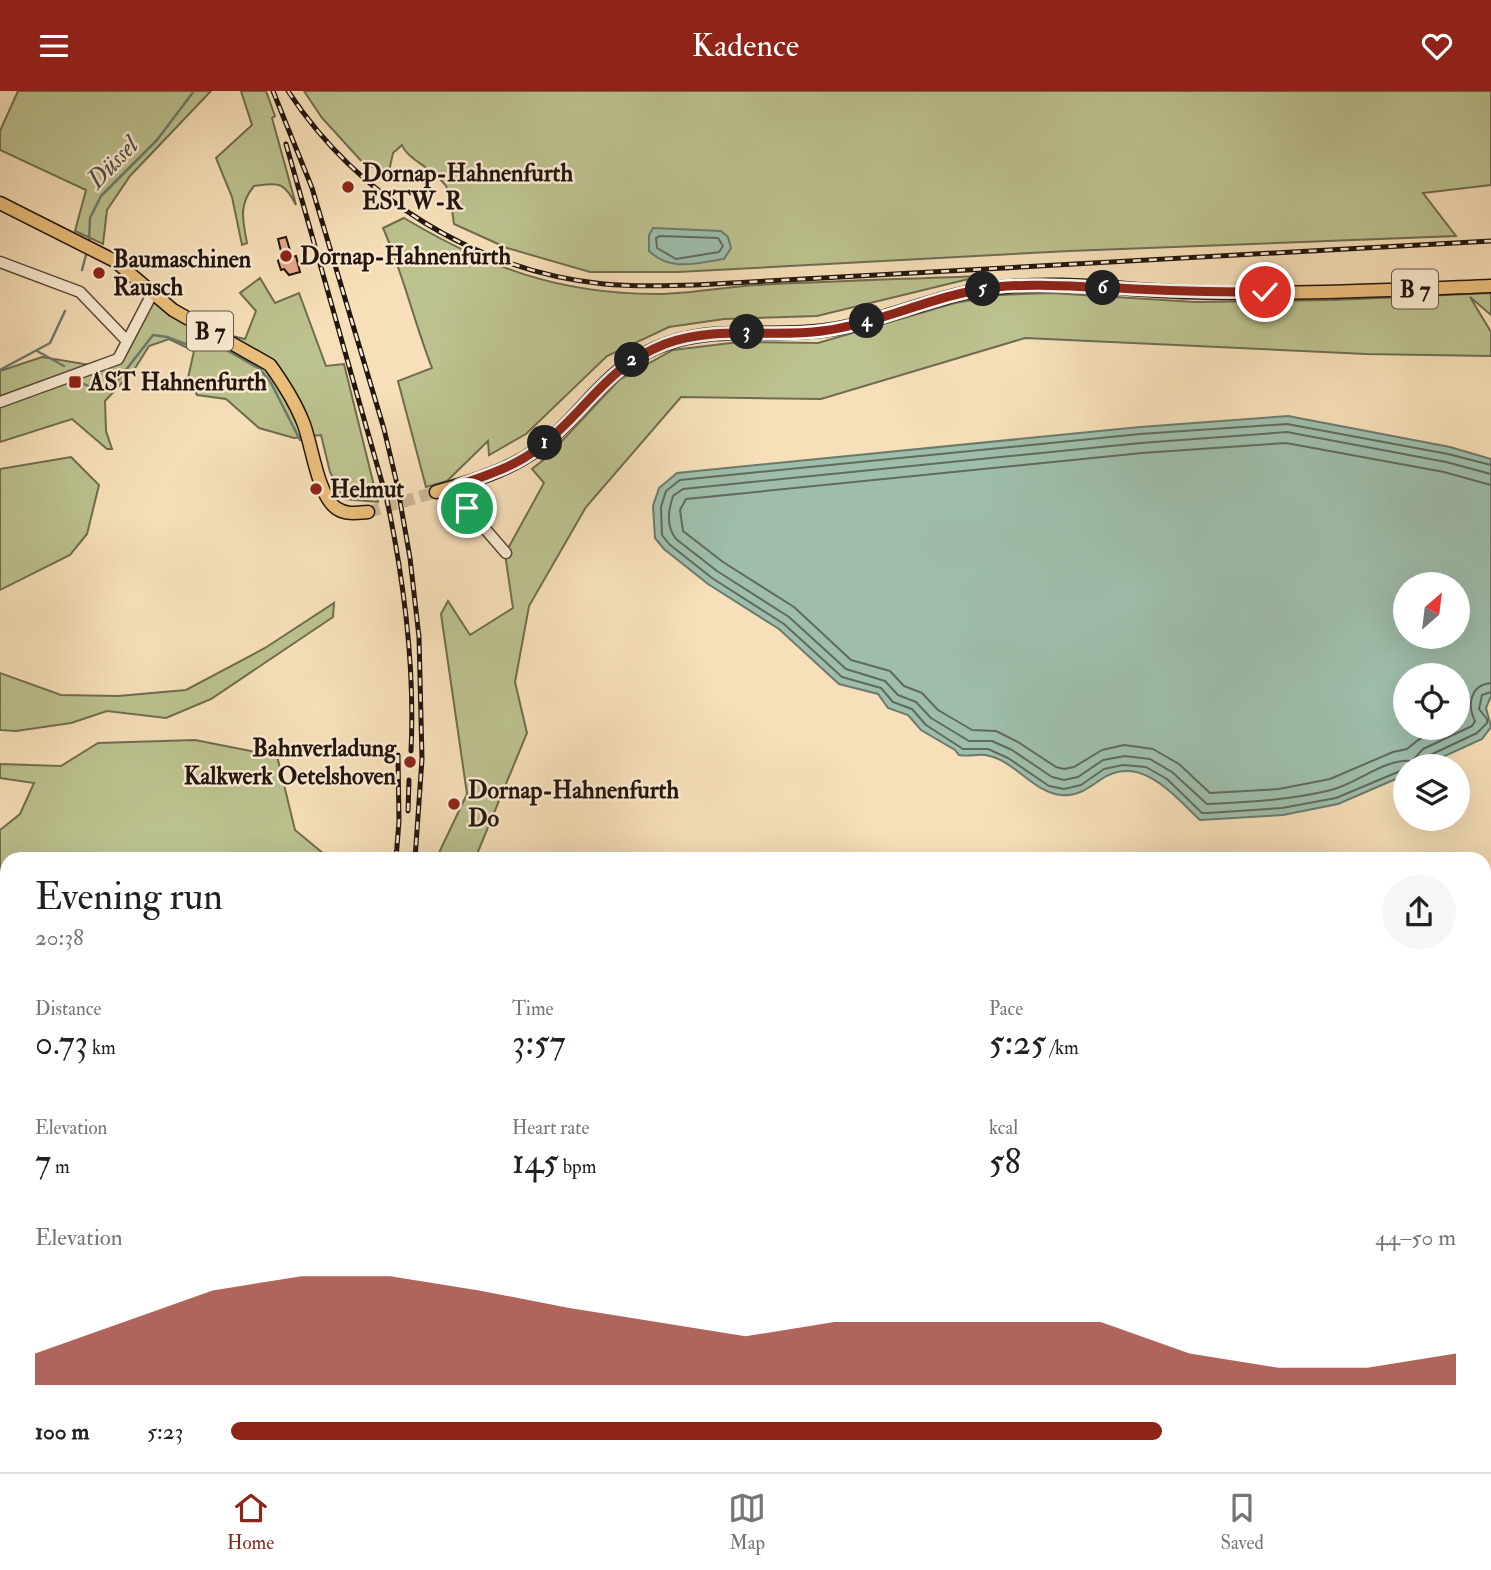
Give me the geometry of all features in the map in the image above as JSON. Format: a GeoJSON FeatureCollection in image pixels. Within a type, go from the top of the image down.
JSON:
{"type":"FeatureCollection","features":[{"type":"Feature","properties":{"kind":"main road"},"geometry":{"type":"LineString","coordinates":[[0,203],[115,261],[152,294]]}},
{"type":"Feature","properties":{"kind":"main road","name":"B 7"},"geometry":{"type":"LineString","coordinates":[[436,492],[512,466],[539,448],[595,390],[628,362],[667,343],[695,336],[828,330],[965,292],[1020,286],[1286,292],[1491,286]]}},
{"type":"Feature","properties":{"kind":"main road","name":"B 7"},"geometry":{"type":"LineString","coordinates":[[152,294],[192,322],[270,366],[303,422],[326,497],[337,508],[352,514],[368,512]]}},
{"type":"Feature","properties":{"kind":"street"},"geometry":{"type":"LineString","coordinates":[[0,261],[80,292],[127,341]]}},
{"type":"Feature","properties":{"kind":"street"},"geometry":{"type":"LineString","coordinates":[[0,402],[118,359],[152,294]]}},
{"type":"Feature","properties":{"kind":"street"},"geometry":{"type":"LineString","coordinates":[[459,485],[467,508],[506,553]]}},
{"type":"Feature","properties":{"kind":"green space"},"geometry":{"type":"Polygon","coordinates":[[[18,91],[211,91],[130,176],[107,210],[103,244],[75,231],[86,190],[0,150],[0,131],[18,91]]]}},
{"type":"Feature","properties":{"kind":"green space"},"geometry":{"type":"Polygon","coordinates":[[[241,91],[266,91],[275,116],[272,118],[296,205],[288,191],[280,185],[254,186],[244,207],[247,243],[242,245],[232,197],[216,158],[252,125],[241,91]]]}},
{"type":"Feature","properties":{"kind":"green space"},"geometry":{"type":"Polygon","coordinates":[[[304,91],[1491,91],[1491,185],[1423,193],[1456,236],[1069,251],[678,272],[590,272],[507,248],[454,224],[448,190],[435,174],[409,155],[402,145],[393,153],[389,171],[365,165],[322,118],[304,91]]]}},
{"type":"Feature","properties":{"kind":"green space"},"geometry":{"type":"Polygon","coordinates":[[[404,218],[494,264],[555,283],[621,293],[669,294],[757,285],[981,276],[817,316],[724,319],[669,327],[607,356],[526,434],[489,455],[488,441],[447,481],[426,487],[398,381],[432,368],[383,228],[404,218]]]}},
{"type":"Feature","properties":{"kind":"green space"},"geometry":{"type":"Polygon","coordinates":[[[260,278],[275,303],[299,293],[326,366],[344,364],[378,502],[344,499],[330,472],[321,435],[294,438],[259,428],[226,399],[197,395],[188,378],[194,351],[169,339],[149,346],[134,370],[105,401],[106,431],[112,449],[107,449],[72,419],[0,442],[0,371],[42,357],[90,365],[122,353],[153,299],[199,328],[245,339],[256,311],[240,293],[260,278]]]}},
{"type":"Feature","properties":{"kind":"green space"},"geometry":{"type":"Polygon","coordinates":[[[1051,293],[1195,302],[1333,300],[1491,293],[1491,315],[1470,297],[1491,332],[1491,356],[1366,354],[1025,338],[821,399],[681,397],[586,507],[529,606],[515,682],[527,733],[478,852],[439,852],[467,794],[441,614],[448,601],[470,635],[513,608],[505,554],[544,483],[532,469],[547,457],[619,380],[673,350],[739,342],[818,343],[955,303],[1000,295],[1051,293]]]}},
{"type":"Feature","properties":{"kind":"green space"},"geometry":{"type":"Polygon","coordinates":[[[71,457],[99,485],[87,534],[70,555],[0,590],[0,469],[71,457]]]}},
{"type":"Feature","properties":{"kind":"green space"},"geometry":{"type":"Polygon","coordinates":[[[334,603],[333,617],[211,699],[166,718],[107,711],[71,723],[16,731],[0,730],[0,673],[61,695],[118,696],[186,690],[265,648],[334,603]]]}},
{"type":"Feature","properties":{"kind":"green space"},"geometry":{"type":"Polygon","coordinates":[[[195,740],[277,756],[295,830],[322,852],[0,852],[0,830],[20,814],[34,783],[0,778],[0,764],[61,766],[98,743],[195,740]]]}},
{"type":"Feature","properties":{"kind":"water"},"geometry":{"type":"Polygon","coordinates":[[[653,228],[721,231],[728,237],[731,248],[724,259],[694,264],[666,262],[649,251],[649,235],[653,228]]]}},
{"type":"Feature","properties":{"kind":"water"},"geometry":{"type":"Polygon","coordinates":[[[1288,416],[1450,447],[1491,459],[1491,696],[1486,708],[1491,727],[1482,739],[1449,754],[1393,754],[1393,780],[1338,804],[1283,815],[1200,820],[1155,780],[1129,771],[1115,773],[1077,793],[1051,793],[995,758],[985,755],[959,755],[921,730],[908,715],[888,708],[878,694],[839,684],[779,629],[708,584],[664,549],[655,538],[653,506],[659,488],[677,473],[1140,427],[1288,416]]]}},
{"type":"Feature","properties":{"kind":"building","name":"Dornap-Hahnenfurth"},"geometry":{"type":"Polygon","coordinates":[[[286,237],[292,257],[296,256],[300,272],[289,275],[284,269],[281,270],[278,261],[282,255],[278,239],[286,237]]]}},
{"type":"Feature","properties":{"kind":"waterway","name":"Düssel"},"geometry":{"type":"LineString","coordinates":[[89,244],[90,218],[101,196],[157,140],[194,91]]}},
{"type":"Feature","properties":{"kind":"waterway","name":"Düssel"},"geometry":{"type":"LineString","coordinates":[[82,270],[87,251]]}},
{"type":"Feature","properties":{"kind":"waterway","name":"Düssel"},"geometry":{"type":"LineString","coordinates":[[0,370],[50,343],[65,311]]}},
{"type":"Feature","properties":{"kind":"waterway"},"geometry":{"type":"LineString","coordinates":[[78,381],[92,388],[115,384],[153,335],[167,337],[196,348],[216,344],[260,369],[271,383],[300,440]]}},
{"type":"Feature","properties":{"kind":"waterway"},"geometry":{"type":"LineString","coordinates":[[37,351],[64,366]]}},
{"type":"Feature","properties":{"kind":"tunnel"},"geometry":{"type":"LineString","coordinates":[[368,512],[436,492]]}},
{"type":"Feature","properties":{"kind":"railway"},"geometry":{"type":"LineString","coordinates":[[273,91],[312,188],[384,429],[397,484],[410,558],[419,637],[422,759],[415,852]]}},
{"type":"Feature","properties":{"kind":"railway"},"geometry":{"type":"LineString","coordinates":[[288,91],[316,129],[349,164],[385,196],[425,223],[467,245],[511,263],[557,276],[604,284],[695,285],[1491,241]]}},
{"type":"Feature","properties":{"kind":"railway"},"geometry":{"type":"LineString","coordinates":[[286,144],[387,500],[410,656],[411,751]]}},
{"type":"Feature","properties":{"kind":"railway"},"geometry":{"type":"LineString","coordinates":[[397,852],[398,755]]}},
{"type":"Feature","properties":{"kind":"railway"},"geometry":{"type":"LineString","coordinates":[[408,811],[409,780]]}},
{"type":"Feature","properties":{"kind":"place","name":"Dornap-Hahnenfurth ESTW-R"},"geometry":{"type":"Point","coordinates":[348,187]}},
{"type":"Feature","properties":{"kind":"place","name":"Dornap-Hahnenfurth"},"geometry":{"type":"Point","coordinates":[286,256]}},
{"type":"Feature","properties":{"kind":"place","name":"Baumaschinen Rausch"},"geometry":{"type":"Point","coordinates":[99,273]}},
{"type":"Feature","properties":{"kind":"place","name":"AST Hahnenfurth"},"geometry":{"type":"Point","coordinates":[75,382]}},
{"type":"Feature","properties":{"kind":"place","name":"Helmut"},"geometry":{"type":"Point","coordinates":[316,489]}},
{"type":"Feature","properties":{"kind":"place","name":"Bahnverladung Kalkwerk Oetelshoven"},"geometry":{"type":"Point","coordinates":[410,762]}},
{"type":"Feature","properties":{"kind":"place","name":"Dornap-Hahnenfurth Do"},"geometry":{"type":"Point","coordinates":[454,804]}},
{"type":"Feature","properties":{"kind":"route"},"geometry":{"type":"LineString","coordinates":[[467,508],[459,485],[512,466],[539,448],[613,374],[628,362],[667,343],[716,333],[819,331],[852,325],[944,297],[994,288],[1047,285],[1191,292],[1265,292]]}}]}
